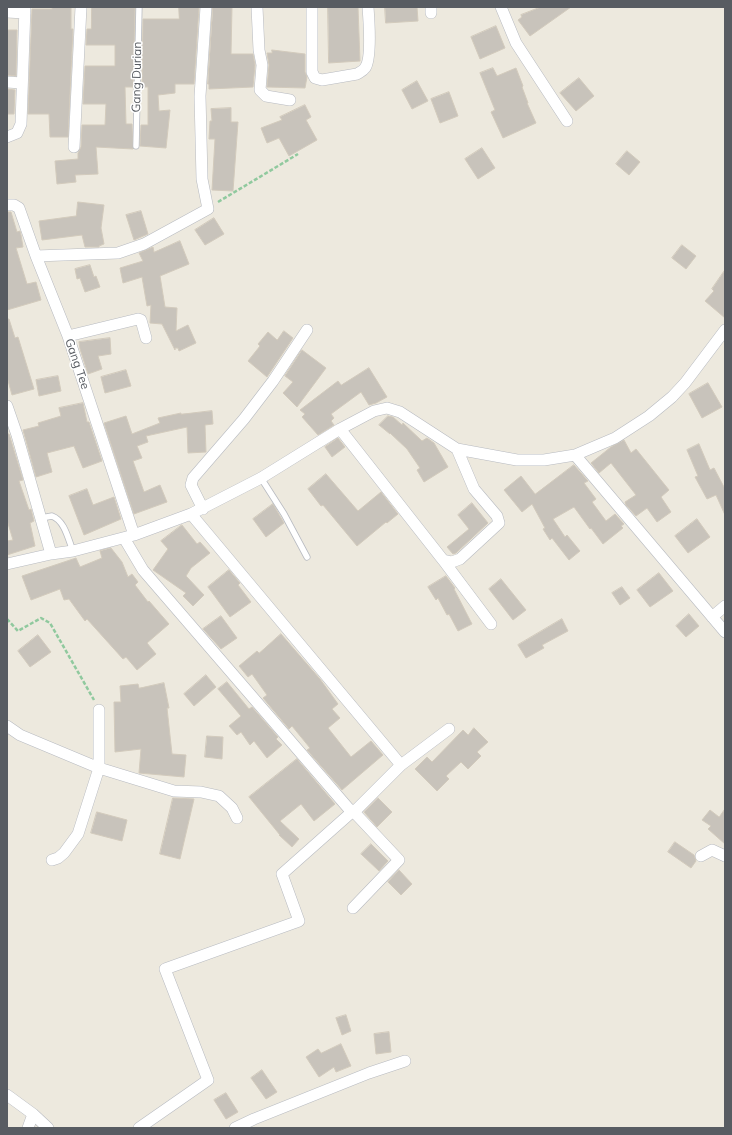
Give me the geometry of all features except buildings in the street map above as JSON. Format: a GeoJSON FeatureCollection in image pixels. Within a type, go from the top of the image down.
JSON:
{"type":"FeatureCollection","features":[{"type":"Feature","properties":{"kind":"street"},"geometry":{"type":"LineString","coordinates":[[74,147],[81,7]]}},
{"type":"Feature","properties":{"kind":"street"},"geometry":{"type":"LineString","coordinates":[[36,256],[118,253],[144,244],[208,209],[202,178],[200,96],[206,7]]}},
{"type":"Feature","properties":{"kind":"street"},"geometry":{"type":"LineString","coordinates":[[257,7],[259,50],[262,65],[260,90],[266,96],[290,100]]}},
{"type":"Feature","properties":{"kind":"street"},"geometry":{"type":"LineString","coordinates":[[312,7],[312,72],[315,78],[322,80],[357,74],[362,72],[366,67],[369,48],[368,7]]}},
{"type":"Feature","properties":{"kind":"street"},"geometry":{"type":"LineString","coordinates":[[501,7],[516,44],[567,121]]}},
{"type":"Feature","properties":{"kind":"street"},"geometry":{"type":"LineString","coordinates":[[7,12],[25,10],[21,124],[17,133],[7,137]]}},
{"type":"Feature","properties":{"kind":"street"},"geometry":{"type":"LineString","coordinates":[[7,82],[22,83]]}},
{"type":"Feature","properties":{"kind":"street","name":"Gang Tee"},"geometry":{"type":"LineString","coordinates":[[7,205],[14,205],[20,208],[36,256],[68,336],[129,536],[143,570],[349,809],[353,811],[398,860],[353,908]]}},
{"type":"Feature","properties":{"kind":"street"},"geometry":{"type":"LineString","coordinates":[[68,336],[138,319],[142,322],[146,338]]}},
{"type":"Feature","properties":{"kind":"street"},"geometry":{"type":"LineString","coordinates":[[203,509],[191,485],[193,478],[244,419],[307,330]]}},
{"type":"Feature","properties":{"kind":"street"},"geometry":{"type":"LineString","coordinates":[[7,564],[51,554],[73,551],[129,536],[191,514],[261,478],[340,429],[374,411],[387,408],[400,412],[457,449],[518,460],[544,460],[575,455],[615,438],[649,416],[672,397],[685,383],[725,330]]}},
{"type":"Feature","properties":{"kind":"street"},"geometry":{"type":"LineString","coordinates":[[7,406],[51,554]]}},
{"type":"Feature","properties":{"kind":"street"},"geometry":{"type":"LineString","coordinates":[[340,429],[443,560],[491,624]]}},
{"type":"Feature","properties":{"kind":"street"},"geometry":{"type":"LineString","coordinates":[[443,560],[452,562],[460,559],[499,523],[497,516],[474,489],[457,449]]}},
{"type":"Feature","properties":{"kind":"street"},"geometry":{"type":"LineString","coordinates":[[575,455],[725,632]]}},
{"type":"Feature","properties":{"kind":"street"},"geometry":{"type":"LineString","coordinates":[[191,514],[401,765]]}},
{"type":"Feature","properties":{"kind":"street"},"geometry":{"type":"LineString","coordinates":[[712,617],[725,606]]}},
{"type":"Feature","properties":{"kind":"street"},"geometry":{"type":"LineString","coordinates":[[52,860],[58,858],[64,853],[78,834],[99,768],[99,710]]}},
{"type":"Feature","properties":{"kind":"street"},"geometry":{"type":"LineString","coordinates":[[7,726],[20,735],[99,768],[174,791],[192,791],[214,794],[227,802],[238,818]]}},
{"type":"Feature","properties":{"kind":"street"},"geometry":{"type":"LineString","coordinates":[[139,1128],[208,1080],[166,969],[299,921],[282,874],[353,811],[356,810],[401,765],[449,729]]}},
{"type":"Feature","properties":{"kind":"street"},"geometry":{"type":"LineString","coordinates":[[701,856],[712,850],[725,856]]}},
{"type":"Feature","properties":{"kind":"street"},"geometry":{"type":"LineString","coordinates":[[235,1128],[355,1078],[405,1061]]}},
{"type":"Feature","properties":{"kind":"street"},"geometry":{"type":"LineString","coordinates":[[7,1095],[33,1114],[48,1128]]}},
{"type":"Feature","properties":{"kind":"street"},"geometry":{"type":"LineString","coordinates":[[28,1128],[33,1114]]}},
{"type":"Feature","properties":{"kind":"lane","name":"Gang Durian"},"geometry":{"type":"LineString","coordinates":[[136,146],[139,7]]}},
{"type":"Feature","properties":{"kind":"lane"},"geometry":{"type":"LineString","coordinates":[[261,478],[284,514],[307,557]]}},
{"type":"Feature","properties":{"kind":"lane"},"geometry":{"type":"LineString","coordinates":[[41,518],[52,516],[58,519],[62,524],[73,551]]}},
{"type":"Feature","properties":{"kind":"path"},"geometry":{"type":"LineString","coordinates":[[208,209],[298,154]]}},
{"type":"Feature","properties":{"kind":"path"},"geometry":{"type":"LineString","coordinates":[[7,619],[18,631],[41,618],[50,623],[99,710]]}}]}
